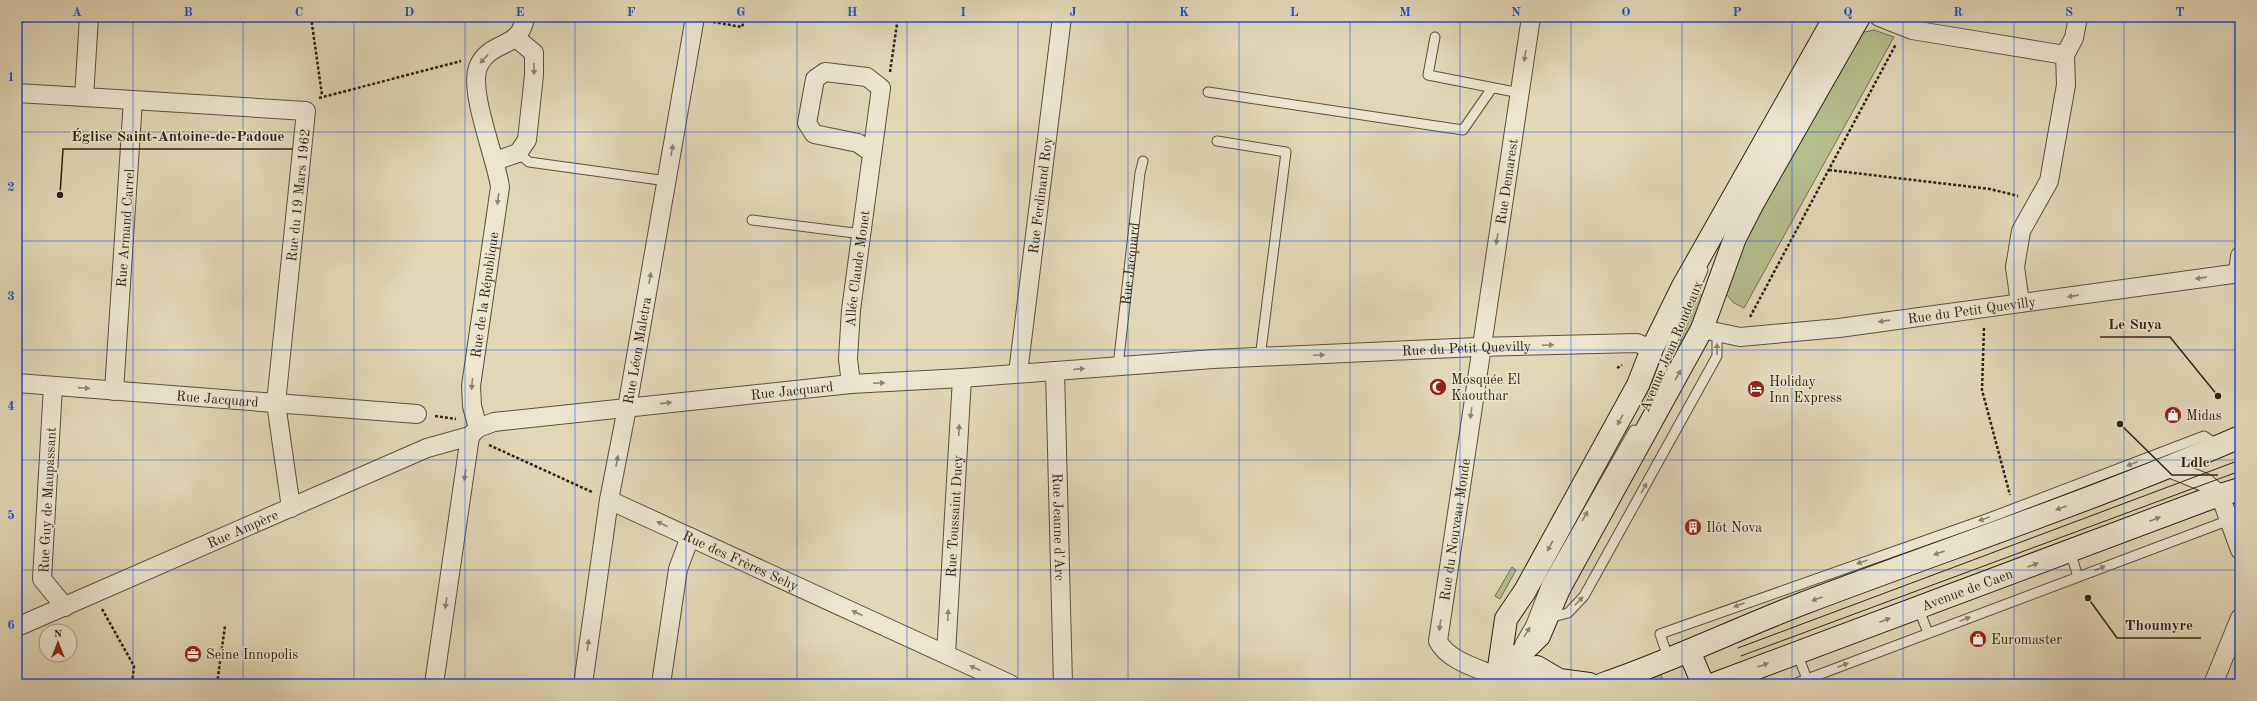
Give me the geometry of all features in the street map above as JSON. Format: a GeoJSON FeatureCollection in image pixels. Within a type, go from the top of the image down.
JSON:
{"type":"FeatureCollection","features":[{"type":"Feature","properties":{"kind":"main road","name":"Avenue Jean Rondeaux"},"geometry":{"type":"LineString","coordinates":[[1497,682],[1506,620],[1525,591],[1638,386],[1652,350],[1682,288],[1835,17]]}},
{"type":"Feature","properties":{"kind":"main road","name":"Avenue Jean Rondeaux"},"geometry":{"type":"LineString","coordinates":[[1497,682],[1538,636],[1559,589],[1709,331],[1735,238],[1859,17]]}},
{"type":"Feature","properties":{"kind":"main road"},"geometry":{"type":"LineString","coordinates":[[1603,684],[1669,660],[1689,651],[1788,599],[2085,491],[2169,468],[2240,437]]}},
{"type":"Feature","properties":{"kind":"main road","name":"Avenue de Caen"},"geometry":{"type":"LineString","coordinates":[[1714,684],[2230,492]]}},
{"type":"Feature","properties":{"kind":"main road"},"geometry":{"type":"LineString","coordinates":[[1689,651],[1703,684]]}},
{"type":"Feature","properties":{"kind":"main road"},"geometry":{"type":"LineString","coordinates":[[1497,682],[1537,667],[1559,680],[1590,684]]}},
{"type":"Feature","properties":{"kind":"street"},"geometry":{"type":"LineString","coordinates":[[84,97],[89,17]]}},
{"type":"Feature","properties":{"kind":"street"},"geometry":{"type":"LineString","coordinates":[[495,161],[518,153],[527,140],[534,75],[534,53],[516,38],[524,25],[525,17]]}},
{"type":"Feature","properties":{"kind":"street","name":"Rue Ferdinand Roy"},"geometry":{"type":"LineString","coordinates":[[1018,373],[1062,17]]}},
{"type":"Feature","properties":{"kind":"street","name":"Rue Demarest"},"geometry":{"type":"LineString","coordinates":[[1481,347],[1531,17]]}},
{"type":"Feature","properties":{"kind":"street"},"geometry":{"type":"LineString","coordinates":[[1879,17],[1905,27],[2065,55]]}},
{"type":"Feature","properties":{"kind":"street"},"geometry":{"type":"LineString","coordinates":[[2020,303],[2015,267],[2021,231],[2036,201],[2049,182],[2066,85],[2065,55],[2074,38],[2078,17]]}},
{"type":"Feature","properties":{"kind":"street","name":"Rue Léon Maletra"},"geometry":{"type":"LineString","coordinates":[[583,684],[608,500],[627,408],[695,18]]}},
{"type":"Feature","properties":{"kind":"street","name":"Rue de la République"},"geometry":{"type":"LineString","coordinates":[[434,684],[474,432],[471,386],[500,186],[475,84],[479,64],[496,47],[516,38]]}},
{"type":"Feature","properties":{"kind":"street"},"geometry":{"type":"LineString","coordinates":[[872,152],[858,143],[814,134],[807,122],[815,79],[826,72],[867,77],[881,88]]}},
{"type":"Feature","properties":{"kind":"street","name":"Allée Claude Monet"},"geometry":{"type":"LineString","coordinates":[[851,384],[848,359],[851,310],[881,88]]}},
{"type":"Feature","properties":{"kind":"street"},"geometry":{"type":"LineString","coordinates":[[17,93],[133,100]]}},
{"type":"Feature","properties":{"kind":"street","name":"Rue du 19 Mars 1962"},"geometry":{"type":"LineString","coordinates":[[133,100],[306,111],[276,403],[291,508]]}},
{"type":"Feature","properties":{"kind":"street","name":"Rue Armand Carrel"},"geometry":{"type":"LineString","coordinates":[[114,390],[133,100]]}},
{"type":"Feature","properties":{"kind":"street","name":"Rue du Petit Quevilly"},"geometry":{"type":"LineString","coordinates":[[1709,331],[1740,337],[1839,328],[2020,303],[2239,267]]}},
{"type":"Feature","properties":{"kind":"street","name":"Rue du Petit Quevilly"},"geometry":{"type":"LineString","coordinates":[[1260,358],[1481,347],[1637,343],[1652,350]]}},
{"type":"Feature","properties":{"kind":"street","name":"Rue du Nouveau Monde"},"geometry":{"type":"LineString","coordinates":[[1481,347],[1438,641],[1443,651],[1497,682]]}},
{"type":"Feature","properties":{"kind":"street","name":"Rue Jacquard"},"geometry":{"type":"LineString","coordinates":[[474,432],[494,422],[851,384],[962,378],[1213,359],[1260,358]]}},
{"type":"Feature","properties":{"kind":"street","name":"Rue Jeanne d'Arc"},"geometry":{"type":"LineString","coordinates":[[1055,371],[1063,684]]}},
{"type":"Feature","properties":{"kind":"street","name":"Rue Toussaint Ducy"},"geometry":{"type":"LineString","coordinates":[[946,654],[962,378]]}},
{"type":"Feature","properties":{"kind":"street","name":"Rue Jacquard"},"geometry":{"type":"LineString","coordinates":[[17,383],[417,414]]}},
{"type":"Feature","properties":{"kind":"street","name":"Rue Guy de Maupassant"},"geometry":{"type":"LineString","coordinates":[[53,386],[42,579],[65,607]]}},
{"type":"Feature","properties":{"kind":"street","name":"Rue Ampère"},"geometry":{"type":"LineString","coordinates":[[17,627],[427,448],[474,432]]}},
{"type":"Feature","properties":{"kind":"street"},"geometry":{"type":"LineString","coordinates":[[2169,468],[2230,492],[2240,550]]}},
{"type":"Feature","properties":{"kind":"street","name":"Rue des Frères Sehy"},"geometry":{"type":"LineString","coordinates":[[608,500],[1010,684]]}},
{"type":"Feature","properties":{"kind":"street"},"geometry":{"type":"LineString","coordinates":[[662,684],[678,569],[690,537]]}},
{"type":"Feature","properties":{"kind":"street"},"geometry":{"type":"LineString","coordinates":[[2213,684],[2240,618]]}},
{"type":"Feature","properties":{"kind":"lane"},"geometry":{"type":"LineString","coordinates":[[1435,37],[1428,75],[1520,93]]}},
{"type":"Feature","properties":{"kind":"lane"},"geometry":{"type":"LineString","coordinates":[[1208,92],[1463,130],[1492,88]]}},
{"type":"Feature","properties":{"kind":"lane"},"geometry":{"type":"LineString","coordinates":[[1217,141],[1286,152],[1260,358]]}},
{"type":"Feature","properties":{"kind":"lane"},"geometry":{"type":"LineString","coordinates":[[518,153],[529,162],[666,181]]}},
{"type":"Feature","properties":{"kind":"lane","name":"Rue Jacquard"},"geometry":{"type":"LineString","coordinates":[[1118,366],[1140,173],[1143,161]]}},
{"type":"Feature","properties":{"kind":"lane"},"geometry":{"type":"LineString","coordinates":[[752,220],[862,234]]}},
{"type":"Feature","properties":{"kind":"lane","name":"Avenue Jean Rondeaux"},"geometry":{"type":"LineString","coordinates":[[1645,411],[1653,397],[1671,345],[1710,259]]}},
{"type":"Feature","properties":{"kind":"lane","name":"Avenue Jean Rondeaux"},"geometry":{"type":"LineString","coordinates":[[1497,682],[1528,630],[1547,583],[1637,425]]}},
{"type":"Feature","properties":{"kind":"lane"},"geometry":{"type":"LineString","coordinates":[[2085,491],[2204,436],[2220,446]]}},
{"type":"Feature","properties":{"kind":"lane"},"geometry":{"type":"LineString","coordinates":[[1794,684],[2235,518]]}},
{"type":"Feature","properties":{"kind":"lane"},"geometry":{"type":"LineString","coordinates":[[2070,551],[2078,577]]}},
{"type":"Feature","properties":{"kind":"lane"},"geometry":{"type":"LineString","coordinates":[[1669,660],[1660,634],[1788,599]]}},
{"type":"Feature","properties":{"kind":"lane"},"geometry":{"type":"LineString","coordinates":[[1918,607],[1928,633]]}},
{"type":"Feature","properties":{"kind":"lane"},"geometry":{"type":"LineString","coordinates":[[1797,653],[1807,679]]}},
{"type":"Feature","properties":{"kind":"path"},"geometry":{"type":"LineString","coordinates":[[311,17],[322,95]]}},
{"type":"Feature","properties":{"kind":"path"},"geometry":{"type":"LineString","coordinates":[[695,18],[742,27],[745,17]]}},
{"type":"Feature","properties":{"kind":"path"},"geometry":{"type":"LineString","coordinates":[[881,88],[890,71],[898,17]]}},
{"type":"Feature","properties":{"kind":"path"},"geometry":{"type":"LineString","coordinates":[[1740,337],[1905,27]]}},
{"type":"Feature","properties":{"kind":"path"},"geometry":{"type":"LineString","coordinates":[[306,111],[322,95],[470,59],[483,60]]}},
{"type":"Feature","properties":{"kind":"path"},"geometry":{"type":"LineString","coordinates":[[1829,170],[1990,188],[2036,201]]}},
{"type":"Feature","properties":{"kind":"path"},"geometry":{"type":"LineString","coordinates":[[1984,324],[1982,390],[2011,497]]}},
{"type":"Feature","properties":{"kind":"path"},"geometry":{"type":"LineString","coordinates":[[474,432],[608,500]]}},
{"type":"Feature","properties":{"kind":"path"},"geometry":{"type":"LineString","coordinates":[[94,594],[134,666],[132,684]]}},
{"type":"Feature","properties":{"kind":"path"},"geometry":{"type":"LineString","coordinates":[[217,684],[225,626]]}},
{"type":"Feature","properties":{"kind":"green space"},"geometry":{"type":"Polygon","coordinates":[[[1874,30],[1894,37],[1744,308],[1734,303],[1724,292],[1748,232],[1857,39],[1864,32],[1874,30]]]}},
{"type":"Feature","properties":{"kind":"green space"},"geometry":{"type":"Polygon","coordinates":[[[1699,294],[1706,298],[1669,370],[1699,294]]]}},
{"type":"Feature","properties":{"kind":"green space"},"geometry":{"type":"Polygon","coordinates":[[[1512,567],[1516,570],[1500,599],[1495,596],[1512,567]]]}},
{"type":"Feature","properties":{"kind":"green space"},"geometry":{"type":"Polygon","coordinates":[[[1660,673],[1665,684],[1629,684],[1660,673]]]}},
{"type":"Feature","properties":{"kind":"tram line"},"geometry":{"type":"LineString","coordinates":[[1738,648],[2240,460]]}},
{"type":"Feature","properties":{"kind":"tram line"},"geometry":{"type":"LineString","coordinates":[[1741,656],[2240,471]]}},
{"type":"Feature","properties":{"kind":"place","name":"Église Saint-Antoine-de-Padoue"},"geometry":{"type":"Point","coordinates":[60,195]}},
{"type":"Feature","properties":{"kind":"place","name":"Mosquée El Kaouthar"},"geometry":{"type":"Point","coordinates":[1438,387]}},
{"type":"Feature","properties":{"kind":"place","name":"Holiday Inn Express"},"geometry":{"type":"Point","coordinates":[1756,389]}},
{"type":"Feature","properties":{"kind":"place","name":"Le Suya"},"geometry":{"type":"Point","coordinates":[2218,396]}},
{"type":"Feature","properties":{"kind":"place","name":"Midas"},"geometry":{"type":"Point","coordinates":[2173,415]}},
{"type":"Feature","properties":{"kind":"place","name":"Ldlc"},"geometry":{"type":"Point","coordinates":[2120,424]}},
{"type":"Feature","properties":{"kind":"place","name":"Ilôt Nova"},"geometry":{"type":"Point","coordinates":[1693,527]}},
{"type":"Feature","properties":{"kind":"place","name":"Thoumyre"},"geometry":{"type":"Point","coordinates":[2088,598]}},
{"type":"Feature","properties":{"kind":"place","name":"Euromaster"},"geometry":{"type":"Point","coordinates":[1978,639]}},
{"type":"Feature","properties":{"kind":"place","name":"Seine Innopolis"},"geometry":{"type":"Point","coordinates":[193,654]}}]}
